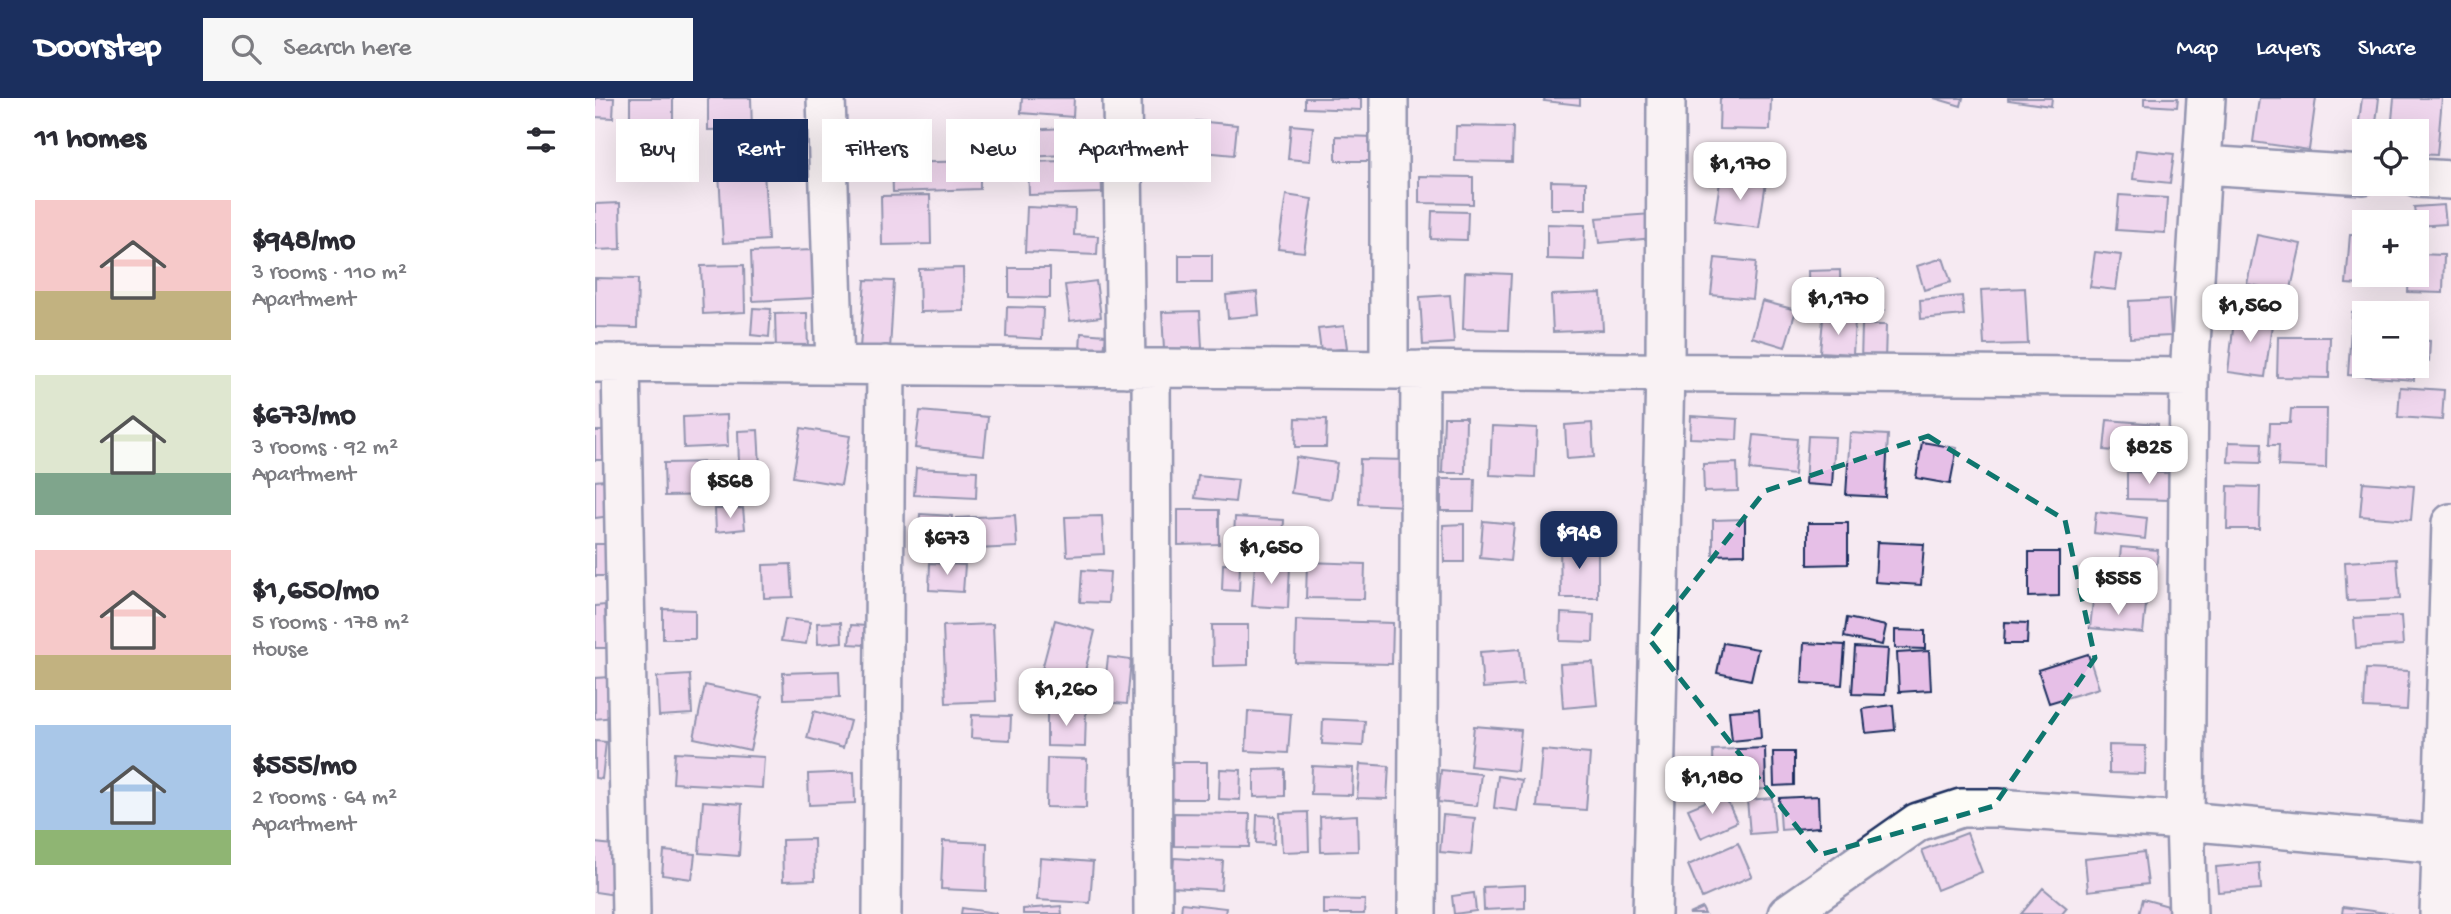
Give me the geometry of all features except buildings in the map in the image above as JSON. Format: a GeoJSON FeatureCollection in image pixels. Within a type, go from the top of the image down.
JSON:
{"type":"FeatureCollection","features":[{"type":"Feature","properties":{"kind":"street"},"geometry":{"type":"LineString","coordinates":[[826,98],[835,365]]}},
{"type":"Feature","properties":{"kind":"street"},"geometry":{"type":"LineString","coordinates":[[1122,98],[1138,368],[1153,914]]}},
{"type":"Feature","properties":{"kind":"street"},"geometry":{"type":"LineString","coordinates":[[1389,98],[1405,370],[1417,914]]}},
{"type":"Feature","properties":{"kind":"street"},"geometry":{"type":"LineString","coordinates":[[1652,914],[1665,373],[1666,98]]}},
{"type":"Feature","properties":{"kind":"street"},"geometry":{"type":"LineString","coordinates":[[2188,914],[2185,821],[2189,377],[2206,98]]}},
{"type":"Feature","properties":{"kind":"street"},"geometry":{"type":"LineString","coordinates":[[2202,165],[2352,174]]}},
{"type":"Feature","properties":{"kind":"street"},"geometry":{"type":"LineString","coordinates":[[2429,179],[2451,180]]}},
{"type":"Feature","properties":{"kind":"street"},"geometry":{"type":"LineString","coordinates":[[631,914],[608,363],[2189,377]]}},
{"type":"Feature","properties":{"kind":"street"},"geometry":{"type":"LineString","coordinates":[[882,914],[886,365]]}},
{"type":"Feature","properties":{"kind":"street"},"geometry":{"type":"LineString","coordinates":[[2439,914],[2447,844],[2451,523]]}},
{"type":"Feature","properties":{"kind":"street"},"geometry":{"type":"LineString","coordinates":[[1787,914],[1918,822],[1961,808],[2185,821],[2447,844]]}},
{"type":"Feature","properties":{"kind":"highlighted area"},"geometry":{"type":"Polygon","coordinates":[[[1928,436],[2065,520],[2095,658],[1994,806],[1819,855],[1649,639],[1765,491],[1928,436]]]}}]}
